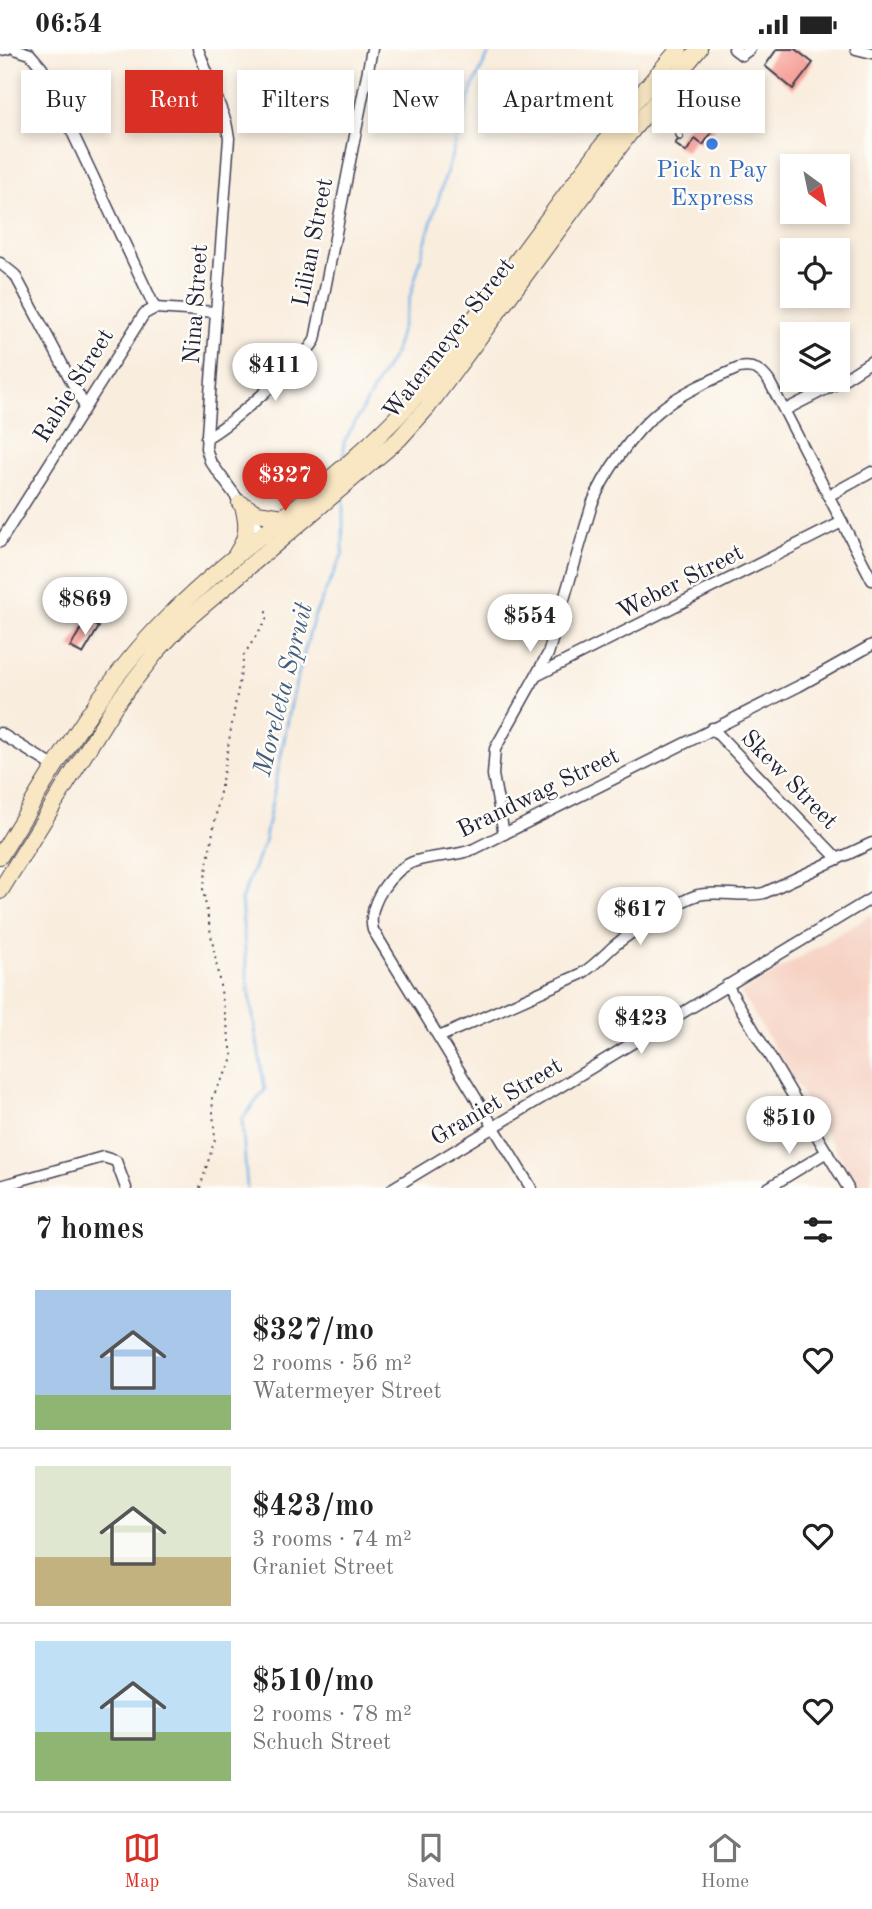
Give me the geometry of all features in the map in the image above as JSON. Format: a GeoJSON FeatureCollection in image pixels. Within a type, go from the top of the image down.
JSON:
{"type":"FeatureCollection","features":[{"type":"Feature","properties":{"kind":"main road","name":"Watermeyer Street"},"geometry":{"type":"LineString","coordinates":[[0,891],[135,677],[185,621],[268,541],[284,517],[396,421],[636,100],[679,49]]}},
{"type":"Feature","properties":{"kind":"main road","name":"Watermeyer Street"},"geometry":{"type":"LineString","coordinates":[[681,70],[699,49]]}},
{"type":"Feature","properties":{"kind":"main road","name":"Watermeyer Street"},"geometry":{"type":"LineString","coordinates":[[0,856],[55,767],[123,666],[170,615],[229,563],[320,506],[399,439],[427,408],[652,106]]}},
{"type":"Feature","properties":{"kind":"main road"},"geometry":{"type":"LineString","coordinates":[[241,505],[257,513],[284,517]]}},
{"type":"Feature","properties":{"kind":"main road"},"geometry":{"type":"LineString","coordinates":[[229,563],[246,536],[248,526],[241,505]]}},
{"type":"Feature","properties":{"kind":"street"},"geometry":{"type":"LineString","coordinates":[[0,50],[7,49]]}},
{"type":"Feature","properties":{"kind":"street"},"geometry":{"type":"LineString","coordinates":[[15,49],[30,54],[42,68],[155,308],[216,311]]}},
{"type":"Feature","properties":{"kind":"street","name":"Nina Street"},"geometry":{"type":"LineString","coordinates":[[198,49],[229,135],[206,437],[210,461],[268,541]]}},
{"type":"Feature","properties":{"kind":"street","name":"Lilian Street"},"geometry":{"type":"LineString","coordinates":[[206,437],[236,418],[303,355],[315,340],[372,49]]}},
{"type":"Feature","properties":{"kind":"street"},"geometry":{"type":"LineString","coordinates":[[856,49],[872,53]]}},
{"type":"Feature","properties":{"kind":"street"},"geometry":{"type":"LineString","coordinates":[[0,263],[15,275],[85,407]]}},
{"type":"Feature","properties":{"kind":"street","name":"Rabie Street"},"geometry":{"type":"LineString","coordinates":[[0,542],[138,321],[155,308]]}},
{"type":"Feature","properties":{"kind":"street"},"geometry":{"type":"LineString","coordinates":[[785,410],[838,383],[872,361]]}},
{"type":"Feature","properties":{"kind":"street"},"geometry":{"type":"LineString","coordinates":[[504,834],[493,775],[493,756],[499,740],[536,676],[552,641],[598,489],[612,467],[651,419],[668,404],[743,367],[756,368],[765,375],[872,580]]}},
{"type":"Feature","properties":{"kind":"street"},"geometry":{"type":"LineString","coordinates":[[828,496],[872,472]]}},
{"type":"Feature","properties":{"kind":"street","name":"Weber Street"},"geometry":{"type":"LineString","coordinates":[[536,676],[842,522]]}},
{"type":"Feature","properties":{"kind":"street","name":"Brandwag Street"},"geometry":{"type":"LineString","coordinates":[[531,1188],[374,933],[373,911],[378,899],[392,879],[411,863],[465,853],[799,686],[872,645]]}},
{"type":"Feature","properties":{"kind":"street","name":"Skew Street"},"geometry":{"type":"LineString","coordinates":[[712,728],[838,859]]}},
{"type":"Feature","properties":{"kind":"street"},"geometry":{"type":"LineString","coordinates":[[0,733],[55,767]]}},
{"type":"Feature","properties":{"kind":"street"},"geometry":{"type":"LineString","coordinates":[[439,1037],[581,974],[593,967],[624,939],[690,898],[702,894],[764,893],[872,843]]}},
{"type":"Feature","properties":{"kind":"street","name":"Graniet Street"},"geometry":{"type":"LineString","coordinates":[[393,1188],[872,898]]}},
{"type":"Feature","properties":{"kind":"street"},"geometry":{"type":"LineString","coordinates":[[727,985],[848,1188]]}},
{"type":"Feature","properties":{"kind":"street"},"geometry":{"type":"LineString","coordinates":[[768,1188],[827,1151]]}},
{"type":"Feature","properties":{"kind":"street"},"geometry":{"type":"LineString","coordinates":[[0,1186],[103,1157],[116,1161],[126,1188]]}},
{"type":"Feature","properties":{"kind":"lane"},"geometry":{"type":"LineString","coordinates":[[678,133],[680,137]]}},
{"type":"Feature","properties":{"kind":"path"},"geometry":{"type":"LineString","coordinates":[[200,1188],[215,1139],[212,1098],[233,1059],[202,889],[244,655],[266,620],[266,607]]}},
{"type":"Feature","properties":{"kind":"shaded area"},"geometry":{"type":"Polygon","coordinates":[[[872,914],[872,1188],[859,1188],[741,993],[872,914]]]}},
{"type":"Feature","properties":{"kind":"building"},"geometry":{"type":"Polygon","coordinates":[[[777,49],[795,49],[813,63],[793,89],[765,66],[777,49]]]}},
{"type":"Feature","properties":{"kind":"building"},"geometry":{"type":"Polygon","coordinates":[[[683,133],[711,133],[703,145],[695,139],[686,152],[675,144],[683,133]]]}},
{"type":"Feature","properties":{"kind":"building"},"geometry":{"type":"Polygon","coordinates":[[[86,620],[99,627],[83,654],[70,647],[86,620]]]}},
{"type":"Feature","properties":{"kind":"waterway","name":"Moreleta Spruit"},"geometry":{"type":"LineString","coordinates":[[344,458],[344,442],[394,354],[473,86],[491,49]]}},
{"type":"Feature","properties":{"kind":"waterway","name":"Moreleta Spruit"},"geometry":{"type":"LineString","coordinates":[[247,1188],[242,1119],[265,1090],[248,986],[241,900],[264,843],[293,694],[314,617],[343,553],[343,496]]}},
{"type":"Feature","properties":{"kind":"place","name":"Pick n Pay Express"},"geometry":{"type":"Point","coordinates":[712,144]}}]}
